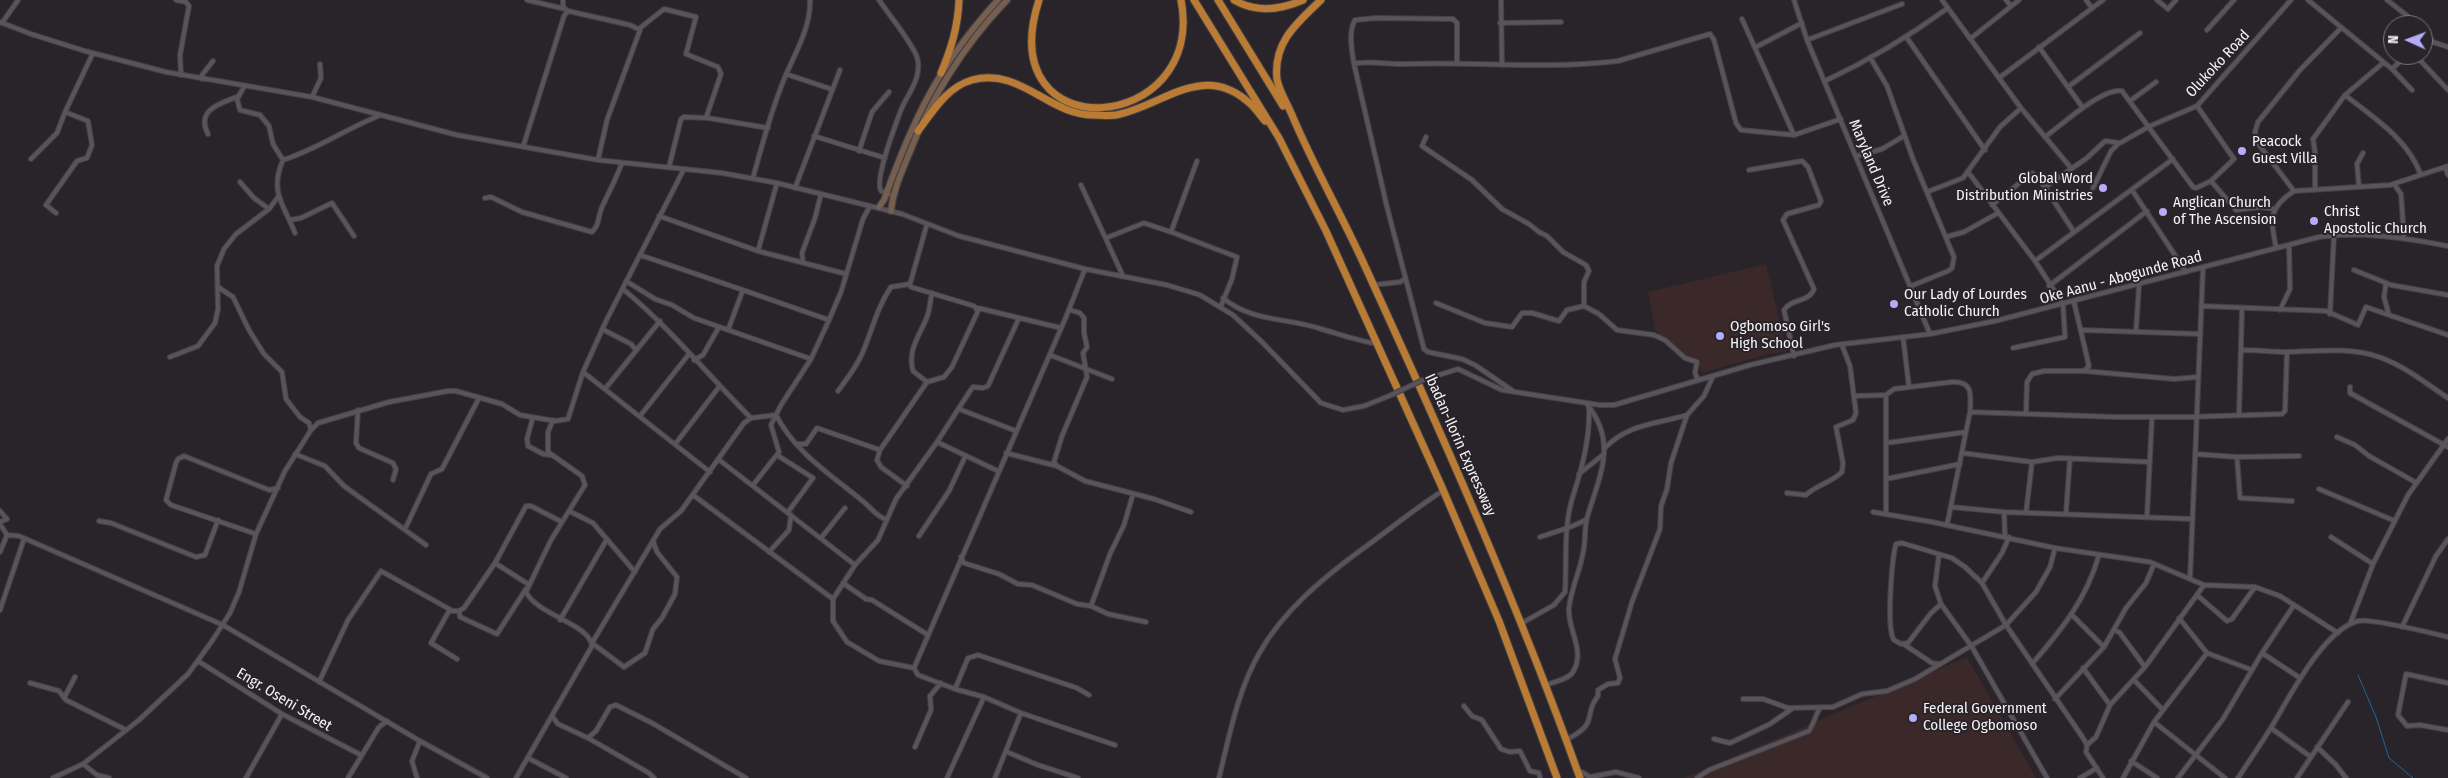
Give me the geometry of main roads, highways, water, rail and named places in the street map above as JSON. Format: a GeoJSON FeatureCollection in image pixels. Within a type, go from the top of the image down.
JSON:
{"type":"FeatureCollection","features":[{"type":"Feature","properties":{"kind":"highway"},"geometry":{"type":"LineString","coordinates":[[941,73],[958,24],[959,0]]}},
{"type":"Feature","properties":{"kind":"highway"},"geometry":{"type":"LineString","coordinates":[[1039,0],[1032,28],[1031,44],[1033,60],[1038,75],[1044,85],[1054,95],[1068,102],[1096,108],[1128,103],[1156,85],[1167,72],[1176,57],[1183,34],[1181,0]]}},
{"type":"Feature","properties":{"kind":"highway"},"geometry":{"type":"LineString","coordinates":[[1194,0],[1279,138],[1326,231],[1444,490],[1499,621],[1558,778]]}},
{"type":"Feature","properties":{"kind":"highway"},"geometry":{"type":"LineString","coordinates":[[1218,0],[1298,129]]}},
{"type":"Feature","properties":{"kind":"highway"},"geometry":{"type":"LineString","coordinates":[[1234,0],[1250,7],[1268,9],[1286,7],[1303,0]]}},
{"type":"Feature","properties":{"kind":"highway"},"geometry":{"type":"LineString","coordinates":[[1298,129],[1278,81],[1279,53],[1284,40],[1293,26],[1321,0]]}},
{"type":"Feature","properties":{"kind":"highway"},"geometry":{"type":"LineString","coordinates":[[918,131],[941,100],[957,87],[972,80],[988,78],[1002,79],[1026,86],[1070,112],[1091,115],[1116,115],[1187,87],[1206,85],[1225,88],[1247,100],[1279,138]]}},
{"type":"Feature","properties":{"kind":"highway","name":"Ibadan-Ilorin Expressway"},"geometry":{"type":"LineString","coordinates":[[1298,129],[1373,285],[1522,623],[1579,776]]}},
{"type":"Feature","properties":{"kind":"waterway"},"geometry":{"type":"LineString","coordinates":[[2358,675],[2376,717],[2389,758],[2413,778]]}},
{"type":"Feature","properties":{"kind":"place","name":"Peacock Guest Villa"},"geometry":{"type":"Point","coordinates":[2242,151]}},
{"type":"Feature","properties":{"kind":"place","name":"Global Word Distribution Ministries"},"geometry":{"type":"Point","coordinates":[2103,188]}},
{"type":"Feature","properties":{"kind":"place","name":"Anglican Church of The Ascension"},"geometry":{"type":"Point","coordinates":[2163,212]}},
{"type":"Feature","properties":{"kind":"place","name":"Christ Apostolic Church"},"geometry":{"type":"Point","coordinates":[2314,221]}},
{"type":"Feature","properties":{"kind":"place","name":"Our Lady of Lourdes Catholic Church"},"geometry":{"type":"Point","coordinates":[1894,304]}},
{"type":"Feature","properties":{"kind":"place","name":"Ogbomoso Girl's High School"},"geometry":{"type":"Point","coordinates":[1720,336]}},
{"type":"Feature","properties":{"kind":"place","name":"Federal Government College Ogbomoso"},"geometry":{"type":"Point","coordinates":[1913,718]}}]}
